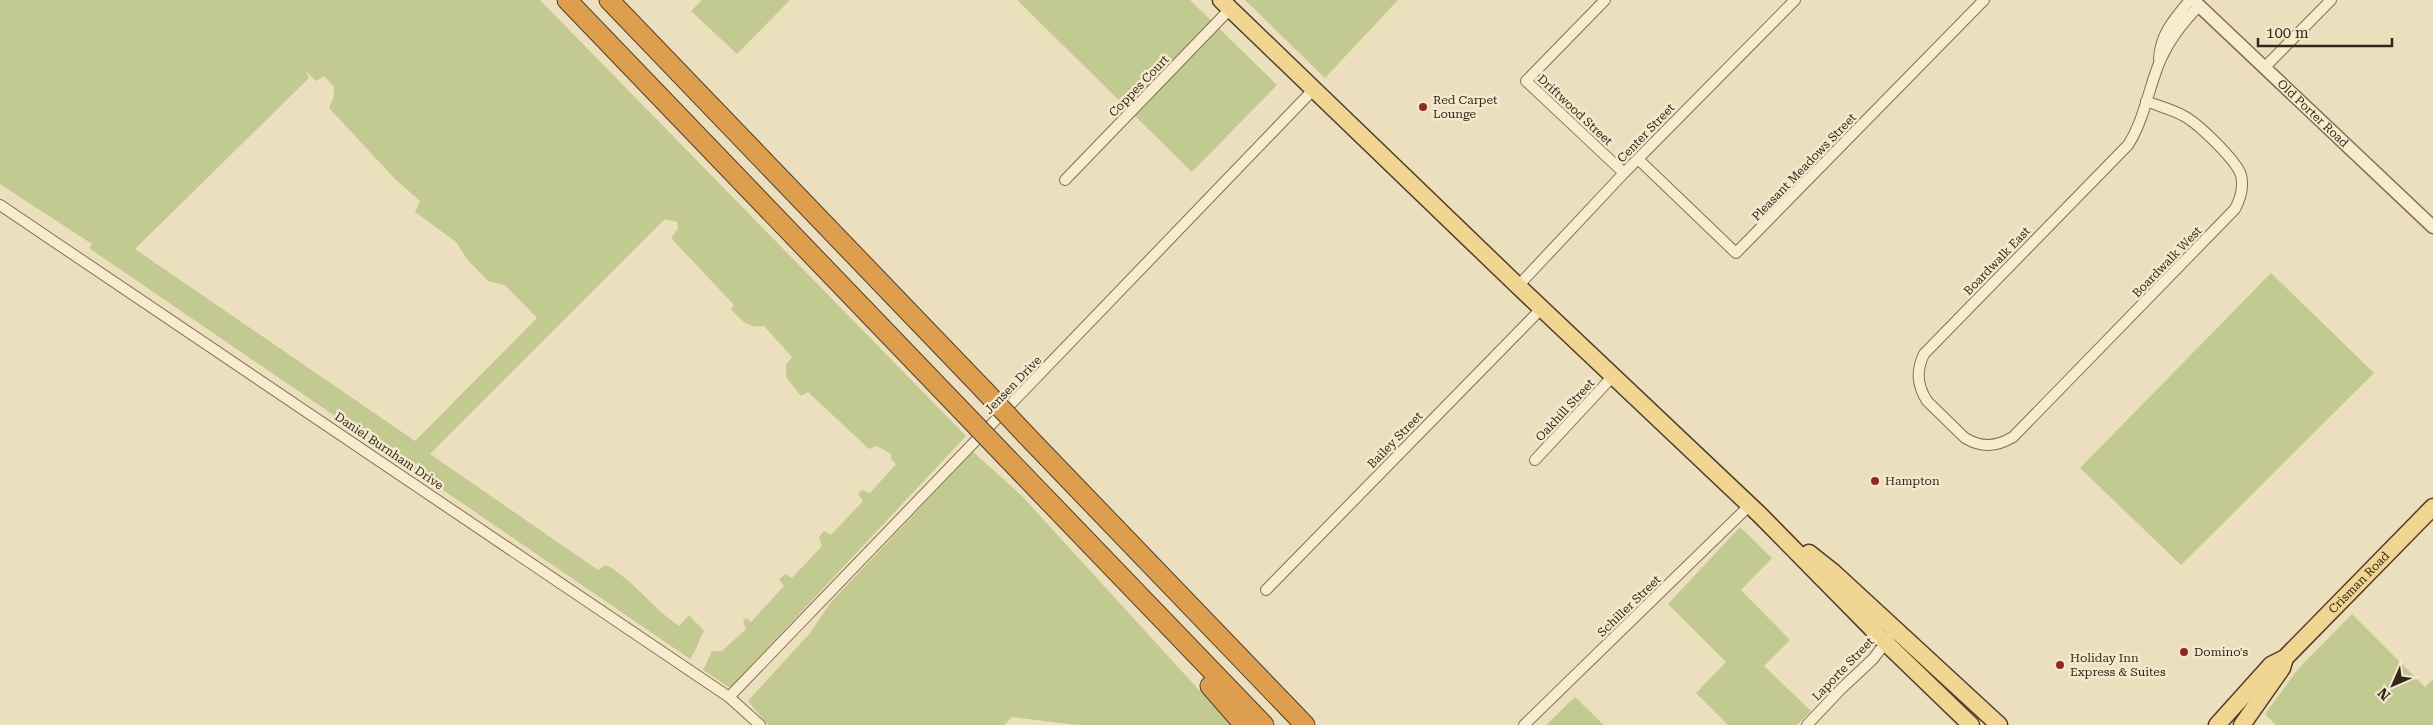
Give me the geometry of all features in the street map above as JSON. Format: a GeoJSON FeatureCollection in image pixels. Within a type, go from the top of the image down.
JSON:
{"type":"FeatureCollection","features":[{"type":"Feature","properties":{"kind":"highway"},"geometry":{"type":"LineString","coordinates":[[567,0],[1264,725]]}},
{"type":"Feature","properties":{"kind":"highway"},"geometry":{"type":"LineString","coordinates":[[609,0],[1305,725]]}},
{"type":"Feature","properties":{"kind":"highway"},"geometry":{"type":"LineString","coordinates":[[1026,477],[1084,552],[1178,650],[1244,725]]}},
{"type":"Feature","properties":{"kind":"highway"},"geometry":{"type":"LineString","coordinates":[[1270,690],[1310,725]]}},
{"type":"Feature","properties":{"kind":"main road"},"geometry":{"type":"LineString","coordinates":[[1226,5],[1518,286],[1755,510],[1886,643],[1971,725]]}},
{"type":"Feature","properties":{"kind":"main road","name":"Crisman Road"},"geometry":{"type":"LineString","coordinates":[[2218,725],[2272,665],[2285,658],[2433,507]]}},
{"type":"Feature","properties":{"kind":"main road"},"geometry":{"type":"LineString","coordinates":[[1755,510],[1833,572],[1999,725]]}},
{"type":"Feature","properties":{"kind":"main road","name":"Crisman Road"},"geometry":{"type":"LineString","coordinates":[[2242,725],[2282,668],[2285,658]]}},
{"type":"Feature","properties":{"kind":"street","name":"Driftwood Street"},"geometry":{"type":"LineString","coordinates":[[1606,0],[1526,82],[1624,173]]}},
{"type":"Feature","properties":{"kind":"street","name":"Center Street"},"geometry":{"type":"LineString","coordinates":[[1518,286],[1624,173],[1795,0]]}},
{"type":"Feature","properties":{"kind":"street","name":"Pleasant Meadows Street"},"geometry":{"type":"LineString","coordinates":[[1638,159],[1736,253],[1984,0]]}},
{"type":"Feature","properties":{"kind":"street"},"geometry":{"type":"LineString","coordinates":[[2264,68],[2331,0]]}},
{"type":"Feature","properties":{"kind":"street","name":"Old Porter Road"},"geometry":{"type":"LineString","coordinates":[[2194,2],[2433,227]]}},
{"type":"Feature","properties":{"kind":"street","name":"Boardwalk East"},"geometry":{"type":"LineString","coordinates":[[2003,443],[1983,446],[1965,438],[1926,401],[1919,386],[1919,365],[1924,354],[2128,145],[2134,136],[2158,64],[2194,2]]}},
{"type":"Feature","properties":{"kind":"street","name":"Coppes Court"},"geometry":{"type":"LineString","coordinates":[[1065,180],[1226,5]]}},
{"type":"Feature","properties":{"kind":"street","name":"Jensen Drive"},"geometry":{"type":"LineString","coordinates":[[729,697],[1314,89]]}},
{"type":"Feature","properties":{"kind":"street","name":"Boardwalk West"},"geometry":{"type":"LineString","coordinates":[[2003,443],[2020,431],[2235,209],[2240,200],[2243,188],[2240,174],[2234,163],[2194,122],[2182,115],[2146,102]]}},
{"type":"Feature","properties":{"kind":"street","name":"Daniel Burnham Drive"},"geometry":{"type":"LineString","coordinates":[[0,205],[729,697],[760,725]]}},
{"type":"Feature","properties":{"kind":"street","name":"Bailey Street"},"geometry":{"type":"LineString","coordinates":[[1266,590],[1542,308]]}},
{"type":"Feature","properties":{"kind":"street","name":"Oakhill Street"},"geometry":{"type":"LineString","coordinates":[[1535,460],[1613,376]]}},
{"type":"Feature","properties":{"kind":"street","name":"Schiller Street"},"geometry":{"type":"LineString","coordinates":[[1524,725],[1755,510]]}},
{"type":"Feature","properties":{"kind":"street","name":"Laporte Street"},"geometry":{"type":"LineString","coordinates":[[1807,725],[1886,643],[1896,629]]}},
{"type":"Feature","properties":{"kind":"green space"},"geometry":{"type":"Polygon","coordinates":[[[0,0],[540,0],[966,436],[730,688],[703,670],[712,651],[722,651],[746,629],[743,621],[746,618],[751,622],[784,586],[779,579],[786,574],[792,578],[822,546],[819,537],[824,531],[831,535],[863,501],[858,494],[862,490],[870,493],[896,464],[891,459],[891,454],[877,446],[869,449],[808,392],[801,396],[786,377],[786,365],[792,357],[764,326],[749,325],[731,309],[734,305],[671,238],[678,229],[677,222],[665,219],[430,454],[598,570],[606,565],[616,571],[679,626],[689,615],[704,631],[690,659],[89,248],[92,244],[0,184],[0,0]],[[306,71],[309,78],[135,249],[415,441],[537,318],[505,285],[488,281],[467,259],[456,242],[415,212],[420,201],[395,179],[329,108],[334,96],[334,87],[324,76],[316,81],[306,71]]]}},
{"type":"Feature","properties":{"kind":"green space"},"geometry":{"type":"Polygon","coordinates":[[[702,0],[790,0],[737,54],[691,11],[702,0]]]}},
{"type":"Feature","properties":{"kind":"green space"},"geometry":{"type":"Polygon","coordinates":[[[1017,0],[1190,0],[1277,85],[1192,172],[1017,0]]]}},
{"type":"Feature","properties":{"kind":"green space"},"geometry":{"type":"Polygon","coordinates":[[[1245,0],[1398,0],[1325,78],[1245,0]]]}},
{"type":"Feature","properties":{"kind":"green space"},"geometry":{"type":"Polygon","coordinates":[[[2271,273],[2374,373],[2181,565],[2080,468],[2271,273]]]}},
{"type":"Feature","properties":{"kind":"green space"},"geometry":{"type":"Polygon","coordinates":[[[973,452],[1021,495],[1231,725],[1077,725],[1012,717],[1004,725],[768,725],[748,701],[810,633],[831,602],[973,452]]]}},
{"type":"Feature","properties":{"kind":"green space"},"geometry":{"type":"Polygon","coordinates":[[[1740,527],[1772,558],[1741,590],[1790,640],[1764,666],[1811,711],[1797,725],[1728,725],[1696,693],[1726,662],[1668,604],[1740,527]]]}},
{"type":"Feature","properties":{"kind":"green space"},"geometry":{"type":"Polygon","coordinates":[[[2352,614],[2425,687],[2433,679],[2433,725],[2276,725],[2265,714],[2298,669],[2352,614]]]}},
{"type":"Feature","properties":{"kind":"green space"},"geometry":{"type":"Polygon","coordinates":[[[1575,697],[1604,725],[1546,725],[1575,697]]]}},
{"type":"Feature","properties":{"kind":"place","name":"Red Carpet Lounge"},"geometry":{"type":"Point","coordinates":[1423,107]}},
{"type":"Feature","properties":{"kind":"place","name":"Hampton"},"geometry":{"type":"Point","coordinates":[1875,481]}},
{"type":"Feature","properties":{"kind":"place","name":"Domino's"},"geometry":{"type":"Point","coordinates":[2184,652]}},
{"type":"Feature","properties":{"kind":"place","name":"Holiday Inn Express & Suites"},"geometry":{"type":"Point","coordinates":[2060,665]}}]}
